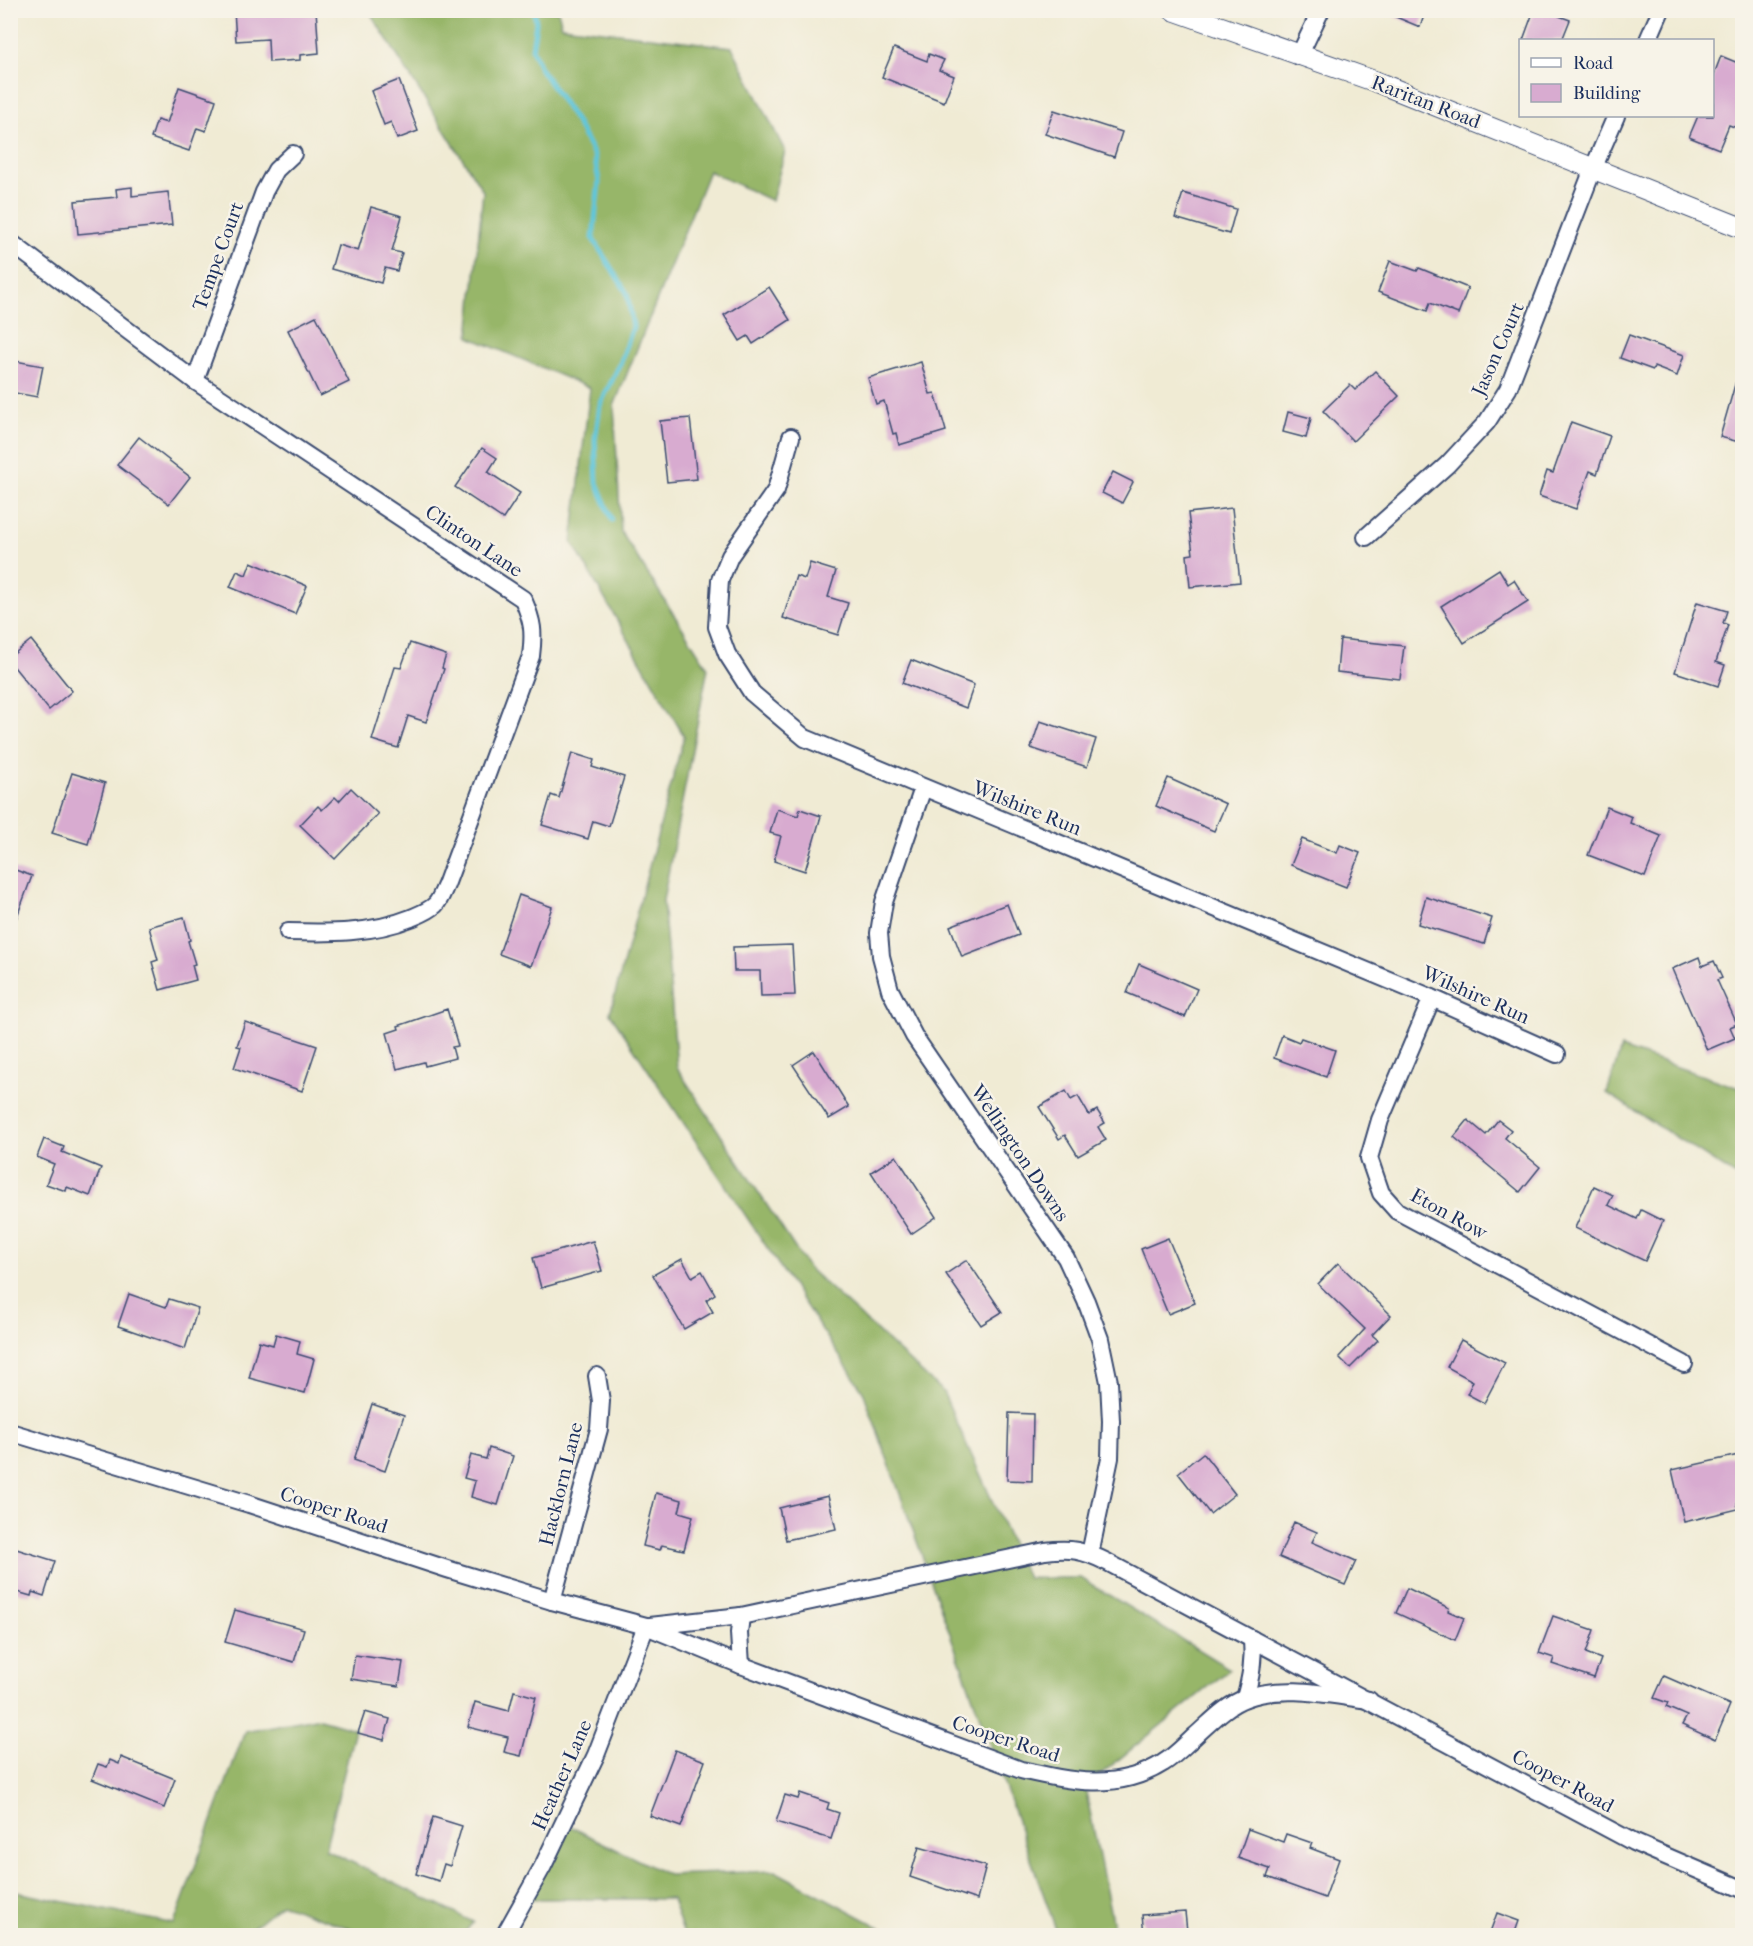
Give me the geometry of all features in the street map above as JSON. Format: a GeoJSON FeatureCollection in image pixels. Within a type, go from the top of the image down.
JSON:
{"type":"FeatureCollection","features":[{"type":"Feature","properties":{"kind":"street","name":"Raritan Road"},"geometry":{"type":"LineString","coordinates":[[1173,10],[1374,81],[1743,228]]}},
{"type":"Feature","properties":{"kind":"street"},"geometry":{"type":"LineString","coordinates":[[1299,56],[1321,10]]}},
{"type":"Feature","properties":{"kind":"street"},"geometry":{"type":"LineString","coordinates":[[1648,39],[1661,10]]}},
{"type":"Feature","properties":{"kind":"street","name":"Jason Court"},"geometry":{"type":"LineString","coordinates":[[1366,537],[1447,465],[1487,422],[1508,389],[1593,169],[1616,117]]}},
{"type":"Feature","properties":{"kind":"street","name":"Tempe Court"},"geometry":{"type":"LineString","coordinates":[[195,381],[264,192],[276,170],[293,154]]}},
{"type":"Feature","properties":{"kind":"street","name":"Clinton Lane"},"geometry":{"type":"LineString","coordinates":[[10,242],[195,381],[524,599],[531,617],[534,637],[531,656],[446,885],[435,905],[404,921],[365,931],[288,932]]}},
{"type":"Feature","properties":{"kind":"street","name":"Wilshire Run"},"geometry":{"type":"LineString","coordinates":[[791,437],[776,490],[730,556],[720,580],[717,627],[727,654],[752,693],[805,738],[1432,998],[1557,1054]]}},
{"type":"Feature","properties":{"kind":"street","name":"Wellington Downs"},"geometry":{"type":"LineString","coordinates":[[923,788],[884,902],[879,933],[881,956],[890,990],[914,1036],[1066,1258],[1100,1339],[1109,1382],[1110,1458],[1090,1554]]}},
{"type":"Feature","properties":{"kind":"street","name":"Eton Row"},"geometry":{"type":"LineString","coordinates":[[1432,998],[1380,1120],[1369,1158],[1382,1193],[1397,1211],[1684,1364]]}},
{"type":"Feature","properties":{"kind":"street","name":"Hacklorn Lane"},"geometry":{"type":"LineString","coordinates":[[552,1601],[599,1429],[601,1401],[597,1376]]}},
{"type":"Feature","properties":{"kind":"street","name":"Cooper Road"},"geometry":{"type":"LineString","coordinates":[[10,1432],[249,1504],[552,1601],[646,1626],[741,1665],[1021,1770],[1064,1779],[1097,1783],[1140,1776],[1165,1762],[1230,1706],[1245,1698],[1263,1693],[1296,1691],[1369,1700]]}},
{"type":"Feature","properties":{"kind":"street","name":"Cooper Road"},"geometry":{"type":"LineString","coordinates":[[646,1626],[741,1616],[1045,1551],[1066,1549],[1090,1554],[1633,1842],[1743,1889]]}},
{"type":"Feature","properties":{"kind":"street"},"geometry":{"type":"LineString","coordinates":[[741,1616],[739,1633],[741,1665]]}},
{"type":"Feature","properties":{"kind":"street","name":"Heather Lane"},"geometry":{"type":"LineString","coordinates":[[504,1935],[543,1866],[596,1755],[646,1626]]}},
{"type":"Feature","properties":{"kind":"street"},"geometry":{"type":"LineString","coordinates":[[1245,1698],[1252,1677],[1254,1657],[1252,1639]]}},
{"type":"Feature","properties":{"kind":"green space"},"geometry":{"type":"Polygon","coordinates":[[[369,11],[558,11],[562,26],[732,47],[785,151],[772,201],[709,171],[614,406],[621,532],[708,668],[663,900],[677,1068],[808,1268],[943,1392],[1027,1578],[1081,1578],[1230,1669],[1085,1787],[1115,1935],[1058,1935],[863,1391],[610,1013],[684,736],[572,542],[590,388],[469,337],[483,191],[369,11]]]}},
{"type":"Feature","properties":{"kind":"green space"},"geometry":{"type":"Polygon","coordinates":[[[1621,1048],[1742,1089],[1742,1175],[1736,1176],[1607,1093],[1621,1048]]]}},
{"type":"Feature","properties":{"kind":"green space"},"geometry":{"type":"Polygon","coordinates":[[[316,1718],[355,1729],[325,1849],[473,1922],[463,1935],[369,1935],[281,1904],[243,1935],[11,1935],[11,1891],[174,1924],[245,1731],[316,1718]]]}},
{"type":"Feature","properties":{"kind":"green space"},"geometry":{"type":"Polygon","coordinates":[[[565,1824],[668,1875],[775,1871],[894,1935],[684,1935],[672,1899],[521,1899],[565,1824]]]}},
{"type":"Feature","properties":{"kind":"building"},"geometry":{"type":"Polygon","coordinates":[[[234,10],[316,10],[319,53],[300,55],[300,60],[269,62],[268,39],[236,41],[234,10]]]}},
{"type":"Feature","properties":{"kind":"building"},"geometry":{"type":"Polygon","coordinates":[[[1379,10],[1426,10],[1420,27],[1379,10]]]}},
{"type":"Feature","properties":{"kind":"building"},"geometry":{"type":"Polygon","coordinates":[[[1534,10],[1561,10],[1559,16],[1570,20],[1562,39],[1523,39],[1534,10]]]}},
{"type":"Feature","properties":{"kind":"building"},"geometry":{"type":"Polygon","coordinates":[[[894,48],[927,61],[929,54],[944,60],[939,70],[954,76],[944,102],[882,77],[894,48]]]}},
{"type":"Feature","properties":{"kind":"building"},"geometry":{"type":"Polygon","coordinates":[[[1721,56],[1743,65],[1743,113],[1737,128],[1729,125],[1719,149],[1689,137],[1698,117],[1714,117],[1714,74],[1721,56]]]}},
{"type":"Feature","properties":{"kind":"building"},"geometry":{"type":"Polygon","coordinates":[[[399,80],[418,131],[397,139],[391,122],[384,125],[371,91],[399,80]]]}},
{"type":"Feature","properties":{"kind":"building"},"geometry":{"type":"Polygon","coordinates":[[[179,87],[216,100],[206,131],[197,128],[189,151],[151,138],[157,120],[167,123],[179,87]]]}},
{"type":"Feature","properties":{"kind":"building"},"geometry":{"type":"Polygon","coordinates":[[[1054,110],[1122,132],[1114,157],[1045,134],[1054,110]]]}},
{"type":"Feature","properties":{"kind":"building"},"geometry":{"type":"Polygon","coordinates":[[[132,187],[132,196],[168,192],[172,225],[78,234],[75,201],[117,197],[116,189],[132,187]]]}},
{"type":"Feature","properties":{"kind":"building"},"geometry":{"type":"Polygon","coordinates":[[[1183,193],[1236,209],[1229,234],[1175,218],[1183,193]]]}},
{"type":"Feature","properties":{"kind":"building"},"geometry":{"type":"Polygon","coordinates":[[[371,207],[402,216],[392,251],[402,253],[397,271],[385,268],[381,283],[331,269],[338,245],[358,251],[371,207]]]}},
{"type":"Feature","properties":{"kind":"building"},"geometry":{"type":"Polygon","coordinates":[[[1390,261],[1417,271],[1419,268],[1468,288],[1458,314],[1430,303],[1427,311],[1378,292],[1390,261]]]}},
{"type":"Feature","properties":{"kind":"building"},"geometry":{"type":"Polygon","coordinates":[[[769,287],[790,320],[753,344],[748,336],[740,341],[724,315],[769,287]]]}},
{"type":"Feature","properties":{"kind":"building"},"geometry":{"type":"Polygon","coordinates":[[[316,316],[349,382],[320,396],[288,330],[316,316]]]}},
{"type":"Feature","properties":{"kind":"building"},"geometry":{"type":"Polygon","coordinates":[[[1629,335],[1684,355],[1677,376],[1620,358],[1629,335]]]}},
{"type":"Feature","properties":{"kind":"building"},"geometry":{"type":"Polygon","coordinates":[[[10,360],[43,366],[37,397],[10,392],[10,360]]]}},
{"type":"Feature","properties":{"kind":"building"},"geometry":{"type":"Polygon","coordinates":[[[921,362],[930,394],[935,393],[946,431],[899,445],[896,433],[893,434],[884,401],[876,404],[868,378],[921,362]]]}},
{"type":"Feature","properties":{"kind":"building"},"geometry":{"type":"Polygon","coordinates":[[[1375,371],[1399,396],[1353,441],[1323,411],[1350,385],[1355,390],[1375,371]]]}},
{"type":"Feature","properties":{"kind":"building"},"geometry":{"type":"Polygon","coordinates":[[[1738,374],[1743,374],[1743,443],[1720,437],[1738,374]]]}},
{"type":"Feature","properties":{"kind":"building"},"geometry":{"type":"Polygon","coordinates":[[[1288,412],[1311,418],[1306,438],[1283,432],[1288,412]]]}},
{"type":"Feature","properties":{"kind":"building"},"geometry":{"type":"Polygon","coordinates":[[[690,418],[697,479],[667,482],[660,421],[690,418]]]}},
{"type":"Feature","properties":{"kind":"building"},"geometry":{"type":"Polygon","coordinates":[[[1571,422],[1610,436],[1597,474],[1590,471],[1576,509],[1539,496],[1547,471],[1553,473],[1571,422]]]}},
{"type":"Feature","properties":{"kind":"building"},"geometry":{"type":"Polygon","coordinates":[[[139,437],[190,477],[169,504],[117,465],[139,437]]]}},
{"type":"Feature","properties":{"kind":"building"},"geometry":{"type":"Polygon","coordinates":[[[482,448],[497,458],[488,472],[520,493],[503,519],[455,487],[482,448]]]}},
{"type":"Feature","properties":{"kind":"building"},"geometry":{"type":"Polygon","coordinates":[[[1113,472],[1133,482],[1122,503],[1102,493],[1113,472]]]}},
{"type":"Feature","properties":{"kind":"building"},"geometry":{"type":"Polygon","coordinates":[[[1232,508],[1240,582],[1190,587],[1187,555],[1193,554],[1188,513],[1232,508]]]}},
{"type":"Feature","properties":{"kind":"building"},"geometry":{"type":"Polygon","coordinates":[[[251,562],[307,586],[295,614],[230,587],[237,571],[246,575],[251,562]]]}},
{"type":"Feature","properties":{"kind":"building"},"geometry":{"type":"Polygon","coordinates":[[[810,563],[836,571],[828,597],[848,603],[838,635],[783,618],[796,576],[805,579],[810,563]]]}},
{"type":"Feature","properties":{"kind":"building"},"geometry":{"type":"Polygon","coordinates":[[[1499,569],[1508,584],[1514,580],[1528,602],[1464,643],[1441,606],[1499,569]]]}},
{"type":"Feature","properties":{"kind":"building"},"geometry":{"type":"Polygon","coordinates":[[[1697,602],[1727,611],[1723,623],[1728,625],[1716,662],[1725,665],[1718,686],[1675,672],[1697,602]]]}},
{"type":"Feature","properties":{"kind":"building"},"geometry":{"type":"Polygon","coordinates":[[[1340,639],[1404,646],[1400,679],[1337,672],[1340,639]]]}},
{"type":"Feature","properties":{"kind":"building"},"geometry":{"type":"Polygon","coordinates":[[[31,640],[72,691],[49,710],[10,662],[10,657],[31,640]]]}},
{"type":"Feature","properties":{"kind":"building"},"geometry":{"type":"Polygon","coordinates":[[[410,643],[446,655],[442,668],[444,669],[426,722],[408,716],[398,748],[372,740],[395,667],[401,668],[410,643]]]}},
{"type":"Feature","properties":{"kind":"building"},"geometry":{"type":"Polygon","coordinates":[[[911,660],[974,685],[966,708],[902,683],[911,660]]]}},
{"type":"Feature","properties":{"kind":"building"},"geometry":{"type":"Polygon","coordinates":[[[1040,721],[1096,739],[1087,767],[1031,748],[1040,721]]]}},
{"type":"Feature","properties":{"kind":"building"},"geometry":{"type":"Polygon","coordinates":[[[572,753],[594,760],[592,767],[624,777],[609,826],[593,821],[588,839],[542,825],[551,795],[559,798],[572,753]]]}},
{"type":"Feature","properties":{"kind":"building"},"geometry":{"type":"Polygon","coordinates":[[[72,773],[105,783],[88,844],[52,833],[72,773]]]}},
{"type":"Feature","properties":{"kind":"building"},"geometry":{"type":"Polygon","coordinates":[[[1168,778],[1226,804],[1214,831],[1156,806],[1168,778]]]}},
{"type":"Feature","properties":{"kind":"building"},"geometry":{"type":"Polygon","coordinates":[[[351,788],[378,814],[335,859],[300,825],[318,806],[322,810],[335,797],[339,801],[351,788]]]}},
{"type":"Feature","properties":{"kind":"building"},"geometry":{"type":"Polygon","coordinates":[[[1607,807],[1632,817],[1630,823],[1661,836],[1645,877],[1588,855],[1607,807]]]}},
{"type":"Feature","properties":{"kind":"building"},"geometry":{"type":"Polygon","coordinates":[[[777,809],[798,816],[800,809],[821,816],[805,871],[774,861],[781,836],[770,833],[777,809]]]}},
{"type":"Feature","properties":{"kind":"building"},"geometry":{"type":"Polygon","coordinates":[[[1302,839],[1337,853],[1340,845],[1360,853],[1346,887],[1291,865],[1302,839]]]}},
{"type":"Feature","properties":{"kind":"building"},"geometry":{"type":"Polygon","coordinates":[[[10,868],[32,876],[12,930],[10,930],[10,868]]]}},
{"type":"Feature","properties":{"kind":"building"},"geometry":{"type":"Polygon","coordinates":[[[519,895],[552,907],[531,966],[499,954],[519,895]]]}},
{"type":"Feature","properties":{"kind":"building"},"geometry":{"type":"Polygon","coordinates":[[[1426,897],[1492,918],[1484,944],[1418,924],[1426,897]]]}},
{"type":"Feature","properties":{"kind":"building"},"geometry":{"type":"Polygon","coordinates":[[[1007,904],[1019,935],[962,957],[950,926],[1007,904]]]}},
{"type":"Feature","properties":{"kind":"building"},"geometry":{"type":"Polygon","coordinates":[[[184,917],[195,964],[192,965],[196,980],[160,990],[152,962],[158,960],[149,927],[184,917]]]}},
{"type":"Feature","properties":{"kind":"building"},"geometry":{"type":"Polygon","coordinates":[[[792,945],[795,995],[761,996],[760,971],[734,971],[733,947],[792,945]]]}},
{"type":"Feature","properties":{"kind":"building"},"geometry":{"type":"Polygon","coordinates":[[[1699,957],[1702,966],[1714,961],[1722,978],[1717,980],[1737,1024],[1730,1027],[1735,1038],[1707,1050],[1672,969],[1699,957]]]}},
{"type":"Feature","properties":{"kind":"building"},"geometry":{"type":"Polygon","coordinates":[[[1139,964],[1197,989],[1185,1017],[1127,993],[1139,964]]]}},
{"type":"Feature","properties":{"kind":"building"},"geometry":{"type":"Polygon","coordinates":[[[447,1009],[458,1046],[452,1047],[455,1058],[425,1066],[424,1062],[397,1069],[387,1033],[399,1029],[398,1026],[447,1009]]]}},
{"type":"Feature","properties":{"kind":"building"},"geometry":{"type":"Polygon","coordinates":[[[245,1022],[317,1046],[302,1091],[234,1068],[241,1047],[237,1046],[245,1022]]]}},
{"type":"Feature","properties":{"kind":"building"},"geometry":{"type":"Polygon","coordinates":[[[1282,1035],[1299,1042],[1301,1038],[1335,1050],[1326,1077],[1274,1058],[1282,1035]]]}},
{"type":"Feature","properties":{"kind":"building"},"geometry":{"type":"Polygon","coordinates":[[[814,1051],[849,1107],[829,1119],[793,1065],[814,1051]]]}},
{"type":"Feature","properties":{"kind":"building"},"geometry":{"type":"Polygon","coordinates":[[[1066,1091],[1071,1100],[1078,1096],[1089,1115],[1097,1110],[1105,1123],[1098,1127],[1106,1140],[1078,1156],[1065,1135],[1059,1139],[1039,1107],[1066,1091]]]}},
{"type":"Feature","properties":{"kind":"building"},"geometry":{"type":"Polygon","coordinates":[[[1468,1120],[1486,1135],[1498,1120],[1511,1130],[1505,1138],[1540,1167],[1520,1192],[1454,1137],[1468,1120]]]}},
{"type":"Feature","properties":{"kind":"building"},"geometry":{"type":"Polygon","coordinates":[[[44,1139],[64,1147],[62,1152],[101,1168],[90,1196],[67,1187],[66,1191],[46,1184],[54,1164],[37,1157],[44,1139]]]}},
{"type":"Feature","properties":{"kind":"building"},"geometry":{"type":"Polygon","coordinates":[[[896,1156],[936,1217],[911,1234],[871,1172],[896,1156]]]}},
{"type":"Feature","properties":{"kind":"building"},"geometry":{"type":"Polygon","coordinates":[[[1594,1186],[1613,1195],[1608,1205],[1637,1219],[1641,1210],[1663,1221],[1645,1261],[1575,1228],[1594,1186]]]}},
{"type":"Feature","properties":{"kind":"building"},"geometry":{"type":"Polygon","coordinates":[[[1168,1238],[1195,1303],[1168,1314],[1141,1249],[1168,1238]]]}},
{"type":"Feature","properties":{"kind":"building"},"geometry":{"type":"Polygon","coordinates":[[[593,1241],[602,1271],[541,1288],[533,1258],[593,1241]]]}},
{"type":"Feature","properties":{"kind":"building"},"geometry":{"type":"Polygon","coordinates":[[[682,1259],[692,1277],[702,1271],[715,1294],[706,1300],[713,1312],[684,1329],[653,1275],[682,1259]]]}},
{"type":"Feature","properties":{"kind":"building"},"geometry":{"type":"Polygon","coordinates":[[[967,1260],[1002,1312],[981,1325],[946,1274],[967,1260]]]}},
{"type":"Feature","properties":{"kind":"building"},"geometry":{"type":"Polygon","coordinates":[[[1338,1263],[1391,1315],[1372,1335],[1378,1340],[1350,1368],[1339,1357],[1365,1329],[1318,1284],[1338,1263]]]}},
{"type":"Feature","properties":{"kind":"building"},"geometry":{"type":"Polygon","coordinates":[[[129,1294],[166,1307],[169,1299],[198,1308],[185,1349],[118,1326],[129,1294]]]}},
{"type":"Feature","properties":{"kind":"building"},"geometry":{"type":"Polygon","coordinates":[[[276,1334],[300,1341],[297,1354],[314,1359],[305,1393],[249,1378],[259,1341],[273,1345],[276,1334]]]}},
{"type":"Feature","properties":{"kind":"building"},"geometry":{"type":"Polygon","coordinates":[[[1461,1340],[1505,1363],[1484,1403],[1467,1394],[1473,1381],[1447,1367],[1461,1340]]]}},
{"type":"Feature","properties":{"kind":"building"},"geometry":{"type":"Polygon","coordinates":[[[372,1404],[404,1415],[385,1471],[354,1460],[372,1404]]]}},
{"type":"Feature","properties":{"kind":"building"},"geometry":{"type":"Polygon","coordinates":[[[1009,1413],[1033,1414],[1032,1481],[1007,1480],[1009,1413]]]}},
{"type":"Feature","properties":{"kind":"building"},"geometry":{"type":"Polygon","coordinates":[[[489,1448],[513,1456],[498,1505],[471,1497],[475,1481],[464,1478],[471,1455],[486,1459],[489,1448]]]}},
{"type":"Feature","properties":{"kind":"building"},"geometry":{"type":"Polygon","coordinates":[[[1203,1453],[1235,1494],[1210,1514],[1178,1473],[1203,1453]]]}},
{"type":"Feature","properties":{"kind":"building"},"geometry":{"type":"Polygon","coordinates":[[[1743,1454],[1743,1501],[1737,1503],[1738,1509],[1684,1522],[1672,1470],[1743,1454]]]}},
{"type":"Feature","properties":{"kind":"building"},"geometry":{"type":"Polygon","coordinates":[[[656,1493],[682,1500],[679,1512],[693,1516],[684,1550],[662,1545],[660,1550],[643,1546],[656,1493]]]}},
{"type":"Feature","properties":{"kind":"building"},"geometry":{"type":"Polygon","coordinates":[[[828,1496],[836,1529],[786,1540],[779,1508],[828,1496]]]}},
{"type":"Feature","properties":{"kind":"building"},"geometry":{"type":"Polygon","coordinates":[[[1294,1522],[1317,1532],[1312,1542],[1356,1561],[1345,1585],[1279,1557],[1294,1522]]]}},
{"type":"Feature","properties":{"kind":"building"},"geometry":{"type":"Polygon","coordinates":[[[10,1547],[55,1561],[44,1596],[32,1592],[31,1596],[10,1590],[10,1547]]]}},
{"type":"Feature","properties":{"kind":"building"},"geometry":{"type":"Polygon","coordinates":[[[1407,1588],[1449,1608],[1448,1611],[1464,1618],[1455,1640],[1396,1613],[1407,1588]]]}},
{"type":"Feature","properties":{"kind":"building"},"geometry":{"type":"Polygon","coordinates":[[[235,1610],[304,1629],[294,1662],[225,1642],[235,1610]]]}},
{"type":"Feature","properties":{"kind":"building"},"geometry":{"type":"Polygon","coordinates":[[[1553,1616],[1594,1630],[1586,1653],[1601,1659],[1594,1678],[1552,1664],[1554,1658],[1539,1653],[1553,1616]]]}},
{"type":"Feature","properties":{"kind":"building"},"geometry":{"type":"Polygon","coordinates":[[[355,1655],[403,1662],[399,1686],[351,1679],[355,1655]]]}},
{"type":"Feature","properties":{"kind":"building"},"geometry":{"type":"Polygon","coordinates":[[[1664,1676],[1730,1705],[1715,1740],[1682,1725],[1687,1716],[1666,1707],[1668,1703],[1654,1698],[1664,1676]]]}},
{"type":"Feature","properties":{"kind":"building"},"geometry":{"type":"Polygon","coordinates":[[[514,1691],[536,1697],[521,1756],[504,1752],[508,1737],[468,1727],[475,1702],[509,1711],[514,1691]]]}},
{"type":"Feature","properties":{"kind":"building"},"geometry":{"type":"Polygon","coordinates":[[[365,1712],[390,1719],[384,1740],[358,1733],[365,1712]]]}},
{"type":"Feature","properties":{"kind":"building"},"geometry":{"type":"Polygon","coordinates":[[[675,1750],[705,1761],[681,1827],[650,1816],[675,1750]]]}},
{"type":"Feature","properties":{"kind":"building"},"geometry":{"type":"Polygon","coordinates":[[[121,1757],[175,1779],[164,1808],[92,1779],[98,1764],[107,1767],[110,1760],[119,1764],[121,1757]]]}},
{"type":"Feature","properties":{"kind":"building"},"geometry":{"type":"Polygon","coordinates":[[[800,1793],[829,1803],[827,1809],[839,1813],[831,1839],[776,1822],[785,1795],[798,1799],[800,1793]]]}},
{"type":"Feature","properties":{"kind":"building"},"geometry":{"type":"Polygon","coordinates":[[[433,1817],[462,1826],[450,1866],[444,1864],[439,1881],[416,1874],[433,1817]]]}},
{"type":"Feature","properties":{"kind":"building"},"geometry":{"type":"Polygon","coordinates":[[[1248,1829],[1283,1842],[1286,1834],[1312,1843],[1310,1848],[1339,1859],[1325,1898],[1267,1877],[1270,1869],[1238,1858],[1248,1829]]]}},
{"type":"Feature","properties":{"kind":"building"},"geometry":{"type":"Polygon","coordinates":[[[919,1847],[986,1866],[977,1900],[910,1877],[919,1847]]]}},
{"type":"Feature","properties":{"kind":"building"},"geometry":{"type":"Polygon","coordinates":[[[1185,1912],[1187,1931],[1170,1933],[1170,1935],[1144,1935],[1142,1915],[1185,1912]]]}},
{"type":"Feature","properties":{"kind":"building"},"geometry":{"type":"Polygon","coordinates":[[[1497,1913],[1519,1921],[1514,1935],[1489,1935],[1497,1913]]]}},
{"type":"Feature","properties":{"kind":"waterway"},"geometry":{"type":"LineString","coordinates":[[534,10],[536,23],[532,49],[540,68],[575,120],[594,155],[599,181],[593,239],[627,293],[633,327],[620,364],[600,405],[595,440],[597,483],[612,520]]}}]}
